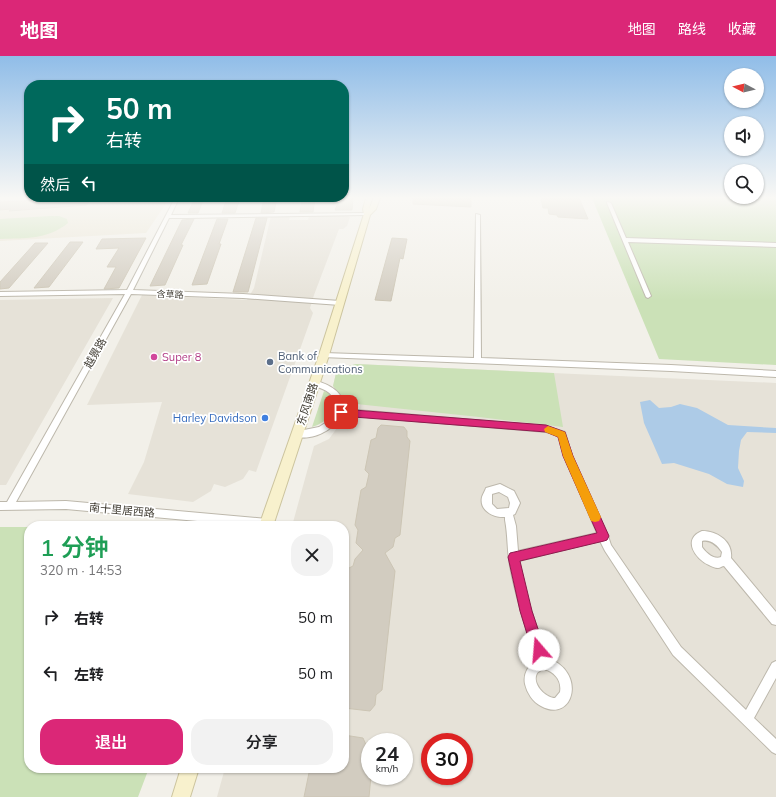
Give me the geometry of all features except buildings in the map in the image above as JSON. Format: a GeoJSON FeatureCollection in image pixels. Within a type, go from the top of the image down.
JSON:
{"type":"FeatureCollection","features":[{"type":"Feature","properties":{"kind":"street","name":"越景路"},"geometry":{"type":"LineString","coordinates":[[4,506],[129,292],[159,233]]}},
{"type":"Feature","properties":{"kind":"street","name":"东风南路"},"geometry":{"type":"LineString","coordinates":[[268,521],[324,355],[361,233]]}},
{"type":"Feature","properties":{"kind":"street"},"geometry":{"type":"LineString","coordinates":[[477,361],[478,233]]}},
{"type":"Feature","properties":{"kind":"street"},"geometry":{"type":"LineString","coordinates":[[623,233],[648,296]]}},
{"type":"Feature","properties":{"kind":"street"},"geometry":{"type":"LineString","coordinates":[[626,240],[776,245]]}},
{"type":"Feature","properties":{"kind":"street","name":"含草路"},"geometry":{"type":"LineString","coordinates":[[0,294],[129,292],[243,296],[340,303]]}},
{"type":"Feature","properties":{"kind":"street"},"geometry":{"type":"LineString","coordinates":[[324,355],[671,368],[776,374]]}},
{"type":"Feature","properties":{"kind":"street"},"geometry":{"type":"LineString","coordinates":[[297,434],[312,434],[320,430],[336,420],[341,412],[339,398],[336,394],[329,388],[314,383]]}},
{"type":"Feature","properties":{"kind":"street"},"geometry":{"type":"LineString","coordinates":[[341,412],[546,429],[562,434],[568,456],[608,548],[677,651],[776,748]]}},
{"type":"Feature","properties":{"kind":"street","name":"南十里居西路"},"geometry":{"type":"LineString","coordinates":[[4,506],[66,505],[235,521]]}},
{"type":"Feature","properties":{"kind":"street"},"geometry":{"type":"LineString","coordinates":[[508,513],[512,527],[514,557],[526,611],[543,663]]}},
{"type":"Feature","properties":{"kind":"street"},"geometry":{"type":"LineString","coordinates":[[514,557],[604,536]]}},
{"type":"Feature","properties":{"kind":"street"},"geometry":{"type":"LineString","coordinates":[[726,560],[776,620]]}},
{"type":"Feature","properties":{"kind":"street"},"geometry":{"type":"LineString","coordinates":[[747,719],[776,667]]}},
{"type":"Feature","properties":{"kind":"street"},"geometry":{"type":"LineString","coordinates":[[181,797],[188,773]]}},
{"type":"Feature","properties":{"kind":"shaded area"},"geometry":{"type":"Polygon","coordinates":[[[0,233],[146,233],[146,233],[0,241],[0,233]]]}},
{"type":"Feature","properties":{"kind":"shaded area"},"geometry":{"type":"Polygon","coordinates":[[[267,233],[338,233],[310,308],[313,313],[256,472],[249,470],[243,479],[225,487],[214,484],[211,491],[193,502],[128,494],[144,462],[162,402],[87,405],[142,295],[247,300],[254,288],[267,233]]]}},
{"type":"Feature","properties":{"kind":"shaded area"},"geometry":{"type":"Polygon","coordinates":[[[113,298],[6,485],[0,485],[0,300],[113,298]]]}},
{"type":"Feature","properties":{"kind":"shaded area"},"geometry":{"type":"Polygon","coordinates":[[[356,364],[776,383],[776,797],[217,797],[224,773],[349,773],[349,521],[293,521],[314,446],[329,439],[342,421],[357,421],[360,404],[347,403],[333,386],[337,369],[356,364]]]}},
{"type":"Feature","properties":{"kind":"green space"},"geometry":{"type":"Polygon","coordinates":[[[0,233],[53,233],[36,237],[0,239],[0,233]]]}},
{"type":"Feature","properties":{"kind":"green space"},"geometry":{"type":"Polygon","coordinates":[[[606,233],[776,233],[776,365],[659,359],[606,233]]]}},
{"type":"Feature","properties":{"kind":"green space"},"geometry":{"type":"Polygon","coordinates":[[[356,364],[554,373],[563,427],[347,403],[333,386],[337,369],[356,364]]]}},
{"type":"Feature","properties":{"kind":"green space"},"geometry":{"type":"Polygon","coordinates":[[[324,391],[331,395],[335,400],[336,405],[330,416],[325,421],[312,427],[324,391]]]}},
{"type":"Feature","properties":{"kind":"green space"},"geometry":{"type":"Polygon","coordinates":[[[0,527],[24,527],[24,773],[147,773],[138,797],[0,797],[0,527]]]}},
{"type":"Feature","properties":{"kind":"water"},"geometry":{"type":"Polygon","coordinates":[[[650,400],[659,408],[671,407],[680,404],[697,408],[728,425],[776,428],[776,433],[747,432],[741,440],[739,451],[738,468],[744,481],[743,487],[727,484],[709,474],[674,463],[662,464],[644,423],[640,402],[650,400]]]}},
{"type":"Feature","properties":{"kind":"slow traffic"},"geometry":{"type":"LineString","coordinates":[[548,429],[562,434],[568,456],[595,517]]}},
{"type":"Feature","properties":{"kind":"place","name":"Super 8"},"geometry":{"type":"Point","coordinates":[154,357]}},
{"type":"Feature","properties":{"kind":"place","name":"Bank of Communications"},"geometry":{"type":"Point","coordinates":[270,362]}},
{"type":"Feature","properties":{"kind":"place","name":"Harley Davidson"},"geometry":{"type":"Point","coordinates":[265,418]}},
{"type":"Feature","properties":{"kind":"route"},"geometry":{"type":"LineString","coordinates":[[341,412],[546,429],[562,434],[568,456],[604,536],[514,557],[526,611],[539,650]]}}]}
